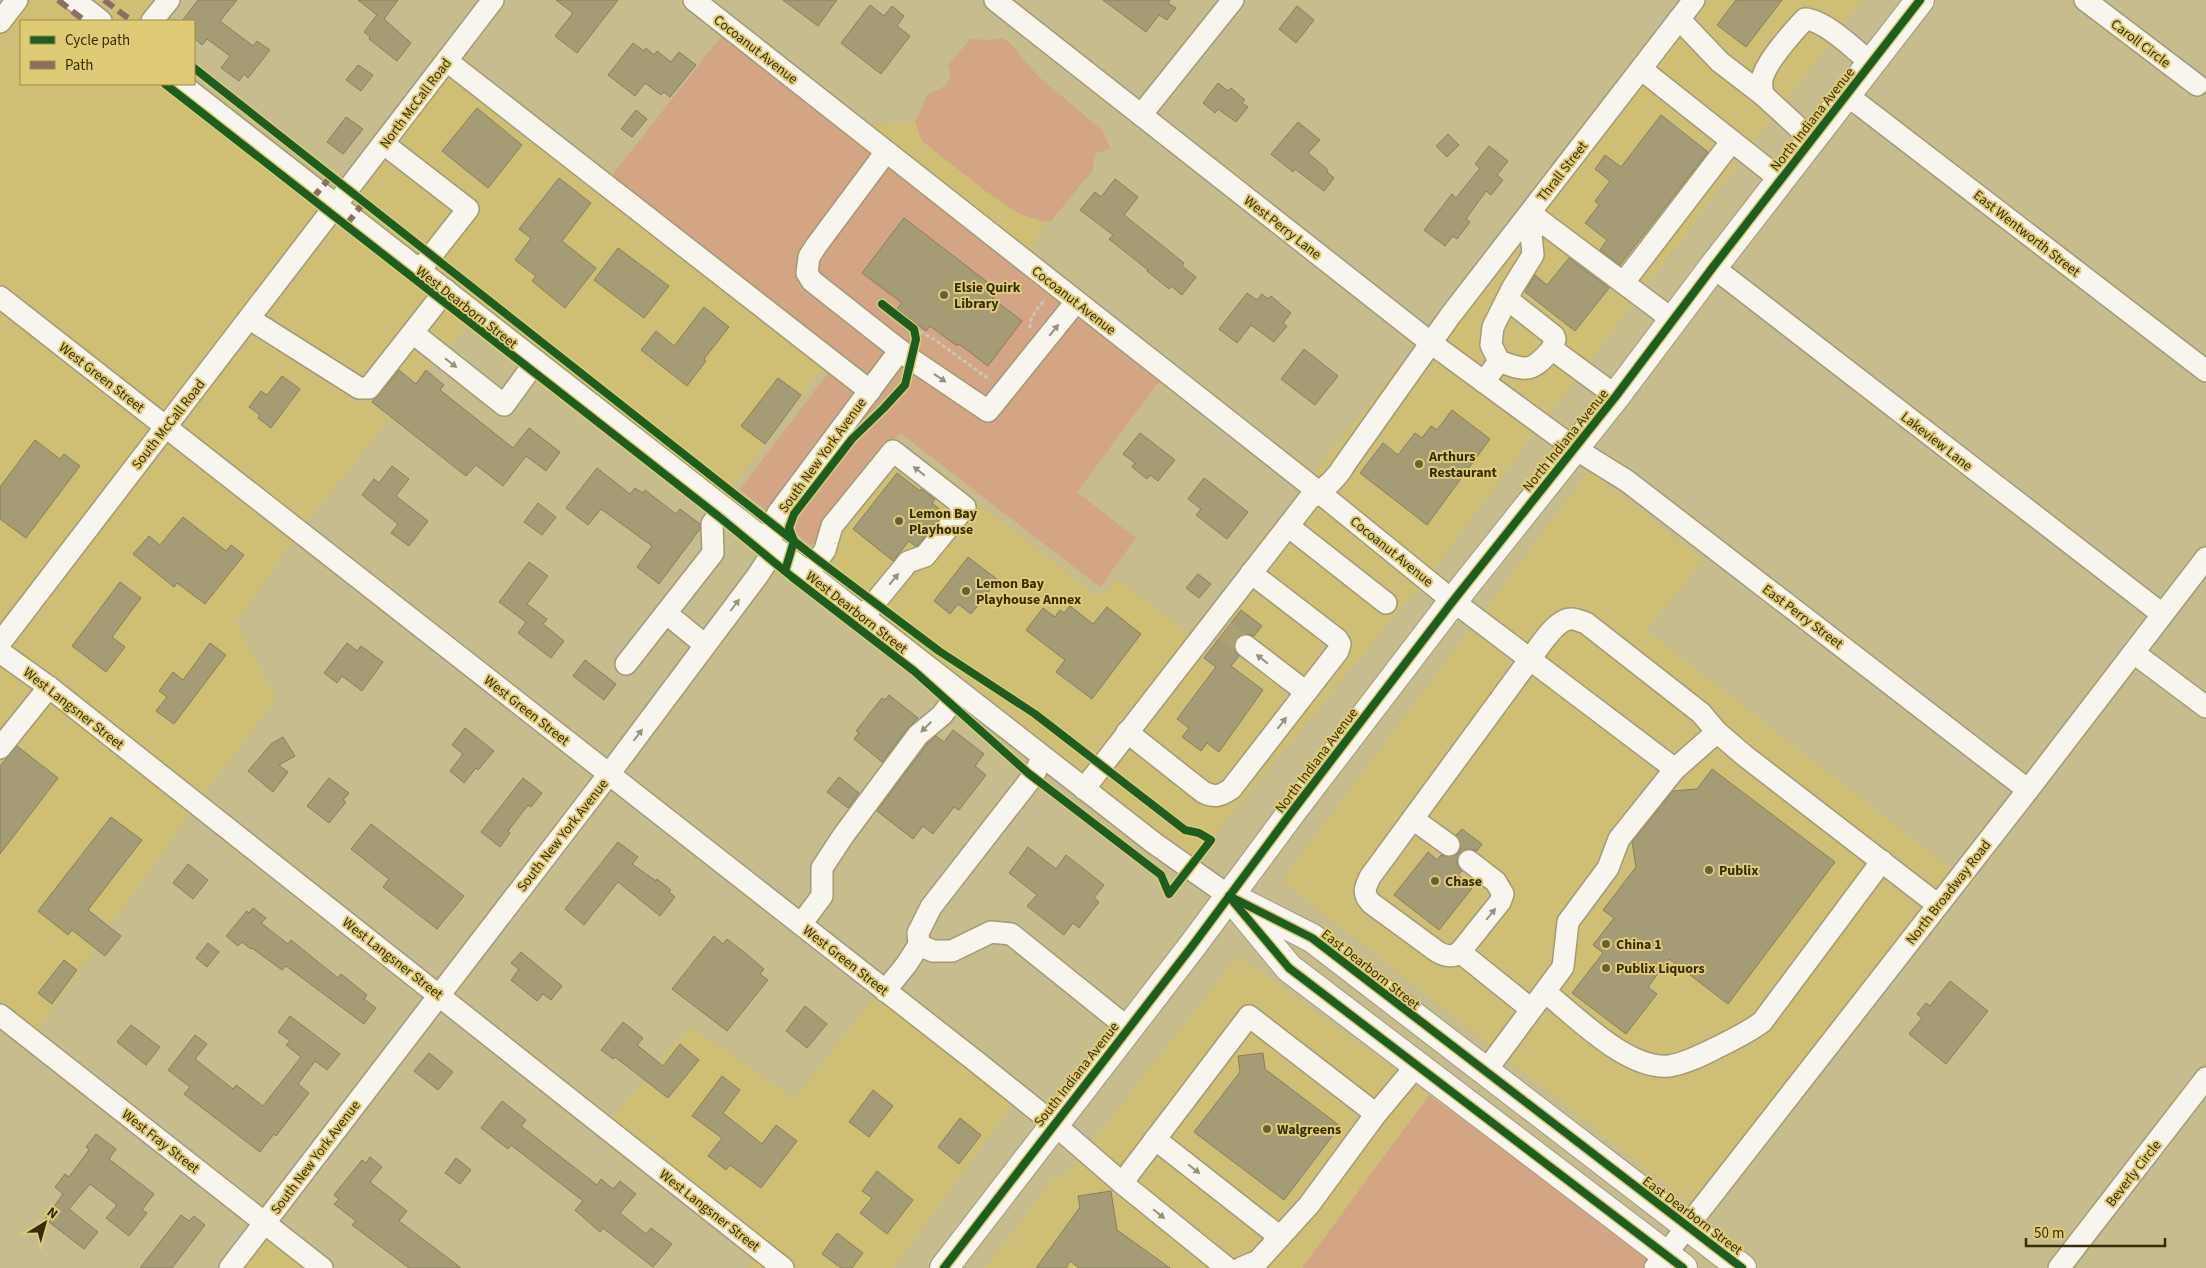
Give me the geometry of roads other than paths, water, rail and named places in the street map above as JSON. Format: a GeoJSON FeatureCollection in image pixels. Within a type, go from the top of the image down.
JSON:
{"type":"FeatureCollection","features":[{"type":"Feature","properties":{"kind":"main road","name":"North Indiana Avenue"},"geometry":{"type":"LineString","coordinates":[[1229,896],[1453,601],[1616,396],[1713,267],[1920,0]]}},
{"type":"Feature","properties":{"kind":"main road","name":"South Indiana Avenue"},"geometry":{"type":"LineString","coordinates":[[944,1268],[1229,896]]}},
{"type":"Feature","properties":{"kind":"main road"},"geometry":{"type":"LineString","coordinates":[[1229,896],[1289,968],[1417,1065],[1668,1264]]}},
{"type":"Feature","properties":{"kind":"main road","name":"East Dearborn Street"},"geometry":{"type":"LineString","coordinates":[[1229,896],[1312,938],[1742,1268]]}},
{"type":"Feature","properties":{"kind":"street"},"geometry":{"type":"LineString","coordinates":[[0,22],[17,0]]}},
{"type":"Feature","properties":{"kind":"street"},"geometry":{"type":"LineString","coordinates":[[74,0],[100,20]]}},
{"type":"Feature","properties":{"kind":"street"},"geometry":{"type":"LineString","coordinates":[[153,20],[168,0]]}},
{"type":"Feature","properties":{"kind":"street","name":"North McCall Road"},"geometry":{"type":"LineString","coordinates":[[338,206],[493,0]]}},
{"type":"Feature","properties":{"kind":"street","name":"Cocoanut Avenue"},"geometry":{"type":"LineString","coordinates":[[694,0],[1320,493],[1453,601],[1675,769]]}},
{"type":"Feature","properties":{"kind":"street","name":"West Perry Lane"},"geometry":{"type":"LineString","coordinates":[[995,0],[1431,343],[1574,448]]}},
{"type":"Feature","properties":{"kind":"street"},"geometry":{"type":"LineString","coordinates":[[1141,115],[1233,0]]}},
{"type":"Feature","properties":{"kind":"street","name":"Thrall Street"},"geometry":{"type":"LineString","coordinates":[[1084,788],[1127,732],[1219,626],[1251,573],[1309,499],[1320,493],[1338,477],[1344,464],[1431,343],[1488,268],[1534,217],[1641,69],[1694,0]]}},
{"type":"Feature","properties":{"kind":"street","name":"Caroll Circle"},"geometry":{"type":"LineString","coordinates":[[2085,0],[2197,85]]}},
{"type":"Feature","properties":{"kind":"street"},"geometry":{"type":"LineString","coordinates":[[1679,19],[1720,62],[1762,95],[1812,140]]}},
{"type":"Feature","properties":{"kind":"street"},"geometry":{"type":"LineString","coordinates":[[1762,95],[1762,80],[1769,66],[1792,33],[1805,19],[1812,19],[1826,28],[1871,63]]}},
{"type":"Feature","properties":{"kind":"street"},"geometry":{"type":"LineString","coordinates":[[447,61],[870,391]]}},
{"type":"Feature","properties":{"kind":"street"},"geometry":{"type":"LineString","coordinates":[[1641,69],[1781,180]]}},
{"type":"Feature","properties":{"kind":"street","name":"West Dearborn Street"},"geometry":{"type":"LineString","coordinates":[[182,85],[959,692],[1154,843],[1229,896]]}},
{"type":"Feature","properties":{"kind":"street","name":"East Wentworth Street"},"geometry":{"type":"LineString","coordinates":[[1847,94],[2206,371]]}},
{"type":"Feature","properties":{"kind":"street"},"geometry":{"type":"LineString","coordinates":[[1624,282],[1732,142]]}},
{"type":"Feature","properties":{"kind":"street"},"geometry":{"type":"LineString","coordinates":[[384,144],[468,209],[420,270]]}},
{"type":"Feature","properties":{"kind":"street"},"geometry":{"type":"LineString","coordinates":[[886,152],[809,257],[807,273],[812,281],[900,350],[988,411],[1076,302]]}},
{"type":"Feature","properties":{"kind":"street","name":"South McCall Road"},"geometry":{"type":"LineString","coordinates":[[0,644],[166,426],[338,206]]}},
{"type":"Feature","properties":{"kind":"street"},"geometry":{"type":"LineString","coordinates":[[1488,268],[1510,293],[1554,336],[1555,339],[1552,349],[1539,364],[1529,369],[1515,368],[1499,362],[1491,345],[1491,336],[1510,293],[1533,255],[1531,234],[1534,217],[1673,320]]}},
{"type":"Feature","properties":{"kind":"street","name":"Lakeview Lane"},"geometry":{"type":"LineString","coordinates":[[1713,267],[2162,614]]}},
{"type":"Feature","properties":{"kind":"street"},"geometry":{"type":"LineString","coordinates":[[250,319],[359,388],[369,388],[446,290]]}},
{"type":"Feature","properties":{"kind":"street","name":"West Green Street"},"geometry":{"type":"LineString","coordinates":[[0,297],[885,990],[1054,1124],[1122,1183],[1227,1268]]}},
{"type":"Feature","properties":{"kind":"street"},"geometry":{"type":"LineString","coordinates":[[413,333],[504,405],[536,361]]}},
{"type":"Feature","properties":{"kind":"street"},"geometry":{"type":"LineString","coordinates":[[1552,349],[1616,396]]}},
{"type":"Feature","properties":{"kind":"street","name":"South New York Avenue"},"geometry":{"type":"LineString","coordinates":[[230,1268],[758,575],[769,558],[773,524],[778,513],[900,350]]}},
{"type":"Feature","properties":{"kind":"street"},"geometry":{"type":"LineString","coordinates":[[1484,382],[1499,362]]}},
{"type":"Feature","properties":{"kind":"street","name":"East Perry Street"},"geometry":{"type":"LineString","coordinates":[[1574,448],[1627,481],[2028,790]]}},
{"type":"Feature","properties":{"kind":"street"},"geometry":{"type":"LineString","coordinates":[[808,574],[825,550],[832,526],[893,451],[966,507],[924,556],[908,562],[863,617]]}},
{"type":"Feature","properties":{"kind":"street"},"geometry":{"type":"LineString","coordinates":[[626,664],[712,553],[712,524],[724,508]]}},
{"type":"Feature","properties":{"kind":"street"},"geometry":{"type":"LineString","coordinates":[[1288,526],[1386,603]]}},
{"type":"Feature","properties":{"kind":"street","name":"North Broadway Road"},"geometry":{"type":"LineString","coordinates":[[1668,1264],[1688,1226],[2028,790],[2206,558]]}},
{"type":"Feature","properties":{"kind":"street"},"geometry":{"type":"LineString","coordinates":[[1127,732],[1211,797],[1220,796],[1231,789],[1338,650],[1340,644],[1337,639],[1251,573]]}},
{"type":"Feature","properties":{"kind":"street"},"geometry":{"type":"LineString","coordinates":[[666,613],[705,644]]}},
{"type":"Feature","properties":{"kind":"street"},"geometry":{"type":"LineString","coordinates":[[1469,861],[1496,882],[1503,894],[1496,908],[1455,956],[1440,954],[1365,897],[1364,889],[1370,877],[1530,659],[1556,627],[1566,620],[1574,619],[1586,623],[1701,713],[1717,732],[1745,756],[1938,905]]}},
{"type":"Feature","properties":{"kind":"street"},"geometry":{"type":"LineString","coordinates":[[1246,646],[1306,692]]}},
{"type":"Feature","properties":{"kind":"street","name":"West Langsner Street"},"geometry":{"type":"LineString","coordinates":[[0,652],[49,687],[783,1268]]}},
{"type":"Feature","properties":{"kind":"street"},"geometry":{"type":"LineString","coordinates":[[2134,653],[2206,707]]}},
{"type":"Feature","properties":{"kind":"street"},"geometry":{"type":"LineString","coordinates":[[0,748],[49,687]]}},
{"type":"Feature","properties":{"kind":"street"},"geometry":{"type":"LineString","coordinates":[[801,924],[822,896],[822,868],[843,836],[918,735],[942,715],[959,692]]}},
{"type":"Feature","properties":{"kind":"street"},"geometry":{"type":"LineString","coordinates":[[1485,1072],[1563,966],[1567,928],[1570,918],[1608,868],[1619,840],[1675,769],[1717,732]]}},
{"type":"Feature","properties":{"kind":"street"},"geometry":{"type":"LineString","coordinates":[[885,990],[906,965],[919,945],[918,933],[931,906],[1033,776],[1043,757]]}},
{"type":"Feature","properties":{"kind":"street"},"geometry":{"type":"LineString","coordinates":[[1413,818],[1448,845]]}},
{"type":"Feature","properties":{"kind":"street"},"geometry":{"type":"LineString","coordinates":[[1545,992],[1618,1050],[1636,1061],[1649,1066],[1670,1066],[1703,1054],[1750,1031],[1762,1022],[1882,861]]}},
{"type":"Feature","properties":{"kind":"street"},"geometry":{"type":"LineString","coordinates":[[919,945],[932,951],[952,951],[991,932],[1011,934],[1128,1028]]}},
{"type":"Feature","properties":{"kind":"street"},"geometry":{"type":"LineString","coordinates":[[1460,952],[1531,1009]]}},
{"type":"Feature","properties":{"kind":"street","name":"West Fray Street"},"geometry":{"type":"LineString","coordinates":[[0,1015],[322,1268]]}},
{"type":"Feature","properties":{"kind":"street"},"geometry":{"type":"LineString","coordinates":[[1122,1183],[1249,1016],[1376,1114]]}},
{"type":"Feature","properties":{"kind":"street"},"geometry":{"type":"LineString","coordinates":[[1241,1268],[1258,1261],[1310,1205],[1376,1114],[1417,1065]]}},
{"type":"Feature","properties":{"kind":"street","name":"Beverly Circle"},"geometry":{"type":"LineString","coordinates":[[2059,1268],[2206,1078]]}},
{"type":"Feature","properties":{"kind":"street"},"geometry":{"type":"LineString","coordinates":[[1155,1139],[1280,1237]]}},
{"type":"Feature","properties":{"kind":"tunnel"},"geometry":{"type":"LineString","coordinates":[[1225,631],[1246,646]]}},
{"type":"Feature","properties":{"kind":"place","name":"Elsie Quirk Library"},"geometry":{"type":"Point","coordinates":[944,295]}},
{"type":"Feature","properties":{"kind":"place","name":"Arthurs Restaurant"},"geometry":{"type":"Point","coordinates":[1419,464]}},
{"type":"Feature","properties":{"kind":"place","name":"Lemon Bay Playhouse"},"geometry":{"type":"Point","coordinates":[899,521]}},
{"type":"Feature","properties":{"kind":"place","name":"Lemon Bay Playhouse Annex"},"geometry":{"type":"Point","coordinates":[966,591]}},
{"type":"Feature","properties":{"kind":"place","name":"Publix"},"geometry":{"type":"Point","coordinates":[1709,870]}},
{"type":"Feature","properties":{"kind":"place","name":"Chase"},"geometry":{"type":"Point","coordinates":[1435,881]}},
{"type":"Feature","properties":{"kind":"place","name":"China 1"},"geometry":{"type":"Point","coordinates":[1606,944]}},
{"type":"Feature","properties":{"kind":"place","name":"Publix Liquors"},"geometry":{"type":"Point","coordinates":[1606,968]}},
{"type":"Feature","properties":{"kind":"place","name":"Walgreens"},"geometry":{"type":"Point","coordinates":[1267,1129]}}]}
